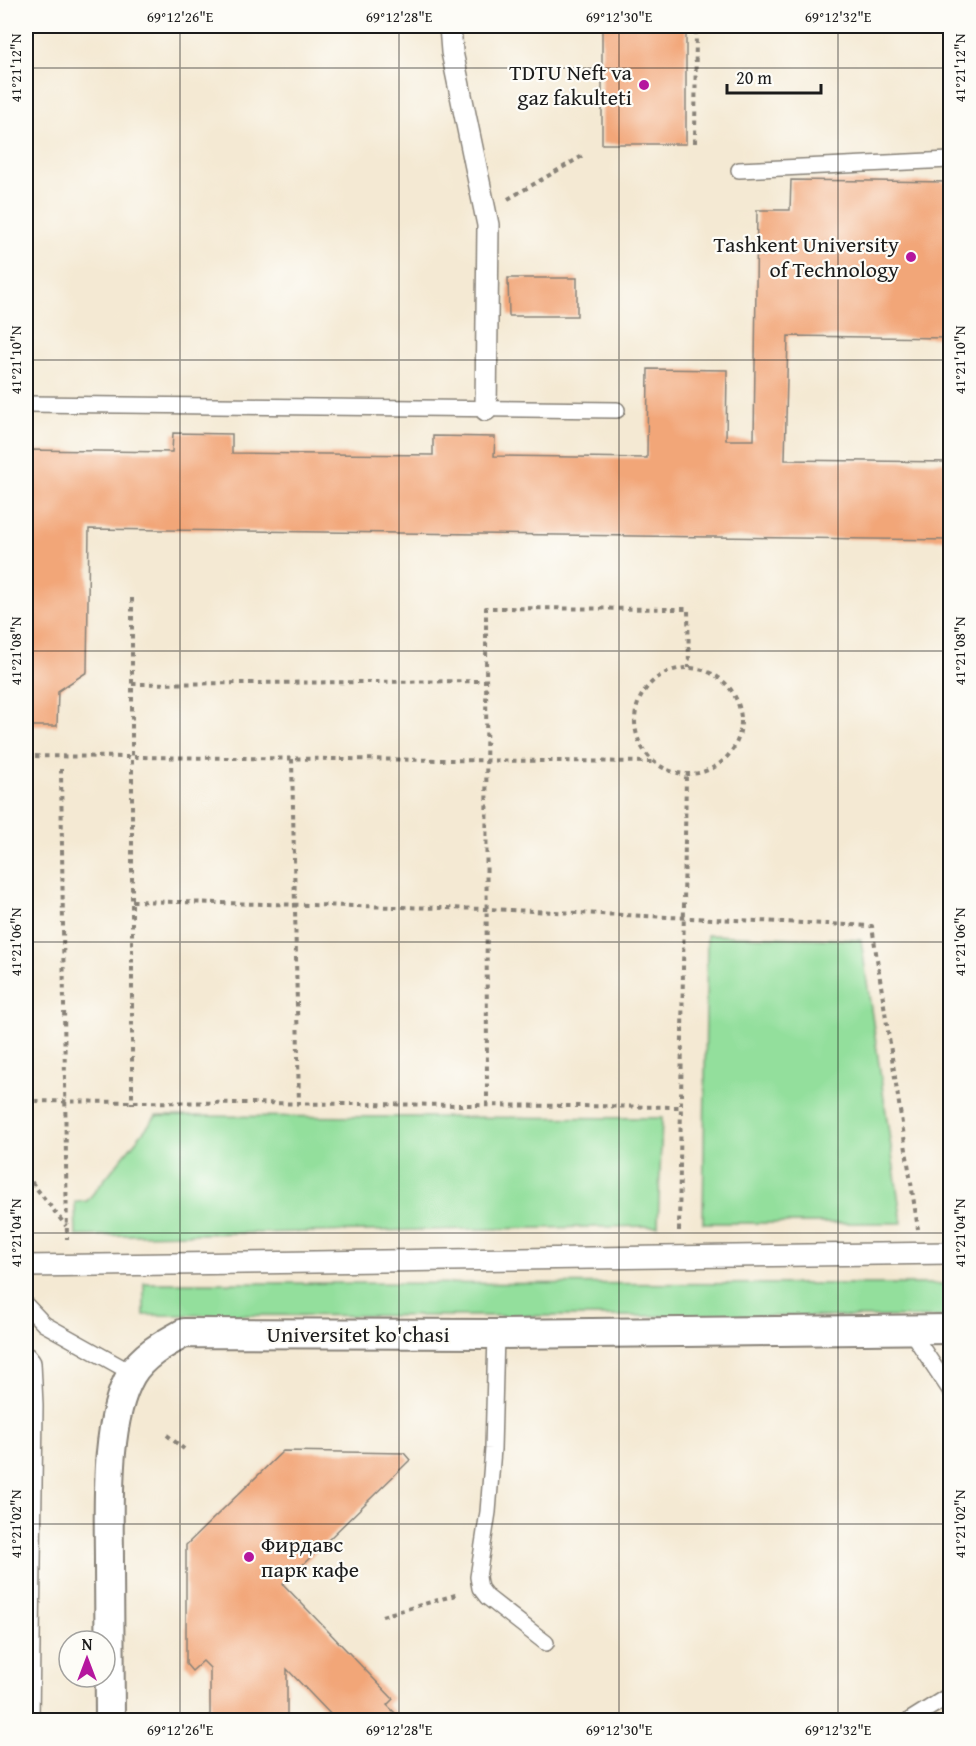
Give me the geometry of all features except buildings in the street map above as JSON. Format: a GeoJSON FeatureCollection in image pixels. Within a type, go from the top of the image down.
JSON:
{"type":"FeatureCollection","features":[{"type":"Feature","properties":{"kind":"street"},"geometry":{"type":"LineString","coordinates":[[450,26],[452,52],[486,211],[489,240],[486,410]]}},
{"type":"Feature","properties":{"kind":"street"},"geometry":{"type":"LineString","coordinates":[[26,1266],[951,1253]]}},
{"type":"Feature","properties":{"kind":"street","name":"Universitet ko'chasi"},"geometry":{"type":"LineString","coordinates":[[110,1720],[109,1477],[120,1399],[132,1373],[155,1348],[184,1333],[496,1334],[951,1329]]}},
{"type":"Feature","properties":{"kind":"street"},"geometry":{"type":"LineString","coordinates":[[26,1358],[30,1363],[32,1405],[28,1720]]}},
{"type":"Feature","properties":{"kind":"lane"},"geometry":{"type":"LineString","coordinates":[[739,170],[951,160]]}},
{"type":"Feature","properties":{"kind":"lane"},"geometry":{"type":"LineString","coordinates":[[26,404],[617,410]]}},
{"type":"Feature","properties":{"kind":"lane"},"geometry":{"type":"LineString","coordinates":[[26,1305],[44,1324],[132,1373]]}},
{"type":"Feature","properties":{"kind":"lane"},"geometry":{"type":"LineString","coordinates":[[910,1330],[951,1390]]}},
{"type":"Feature","properties":{"kind":"lane"},"geometry":{"type":"LineString","coordinates":[[496,1334],[493,1449],[488,1512],[478,1577],[480,1588],[487,1597],[546,1643]]}},
{"type":"Feature","properties":{"kind":"lane"},"geometry":{"type":"LineString","coordinates":[[910,1720],[951,1695]]}},
{"type":"Feature","properties":{"kind":"path"},"geometry":{"type":"LineString","coordinates":[[695,143],[696,26]]}},
{"type":"Feature","properties":{"kind":"path"},"geometry":{"type":"LineString","coordinates":[[486,211],[584,155]]}},
{"type":"Feature","properties":{"kind":"path"},"geometry":{"type":"LineString","coordinates":[[132,598],[132,1104]]}},
{"type":"Feature","properties":{"kind":"path"},"geometry":{"type":"LineString","coordinates":[[487,1106],[486,608],[688,609],[689,668]]}},
{"type":"Feature","properties":{"kind":"path"},"geometry":{"type":"LineString","coordinates":[[689,668],[707,671],[723,681],[735,695],[740,722],[734,749],[721,762],[705,771],[686,774],[669,771],[654,762],[643,750],[636,735],[635,719],[638,703],[646,689],[658,677],[673,670],[689,668]]}},
{"type":"Feature","properties":{"kind":"path"},"geometry":{"type":"LineString","coordinates":[[132,684],[486,681]]}},
{"type":"Feature","properties":{"kind":"path"},"geometry":{"type":"LineString","coordinates":[[26,756],[654,762]]}},
{"type":"Feature","properties":{"kind":"path"},"geometry":{"type":"LineString","coordinates":[[292,759],[299,1105]]}},
{"type":"Feature","properties":{"kind":"path"},"geometry":{"type":"LineString","coordinates":[[61,769],[68,1267]]}},
{"type":"Feature","properties":{"kind":"path"},"geometry":{"type":"LineString","coordinates":[[678,1256],[686,774]]}},
{"type":"Feature","properties":{"kind":"path"},"geometry":{"type":"LineString","coordinates":[[132,901],[295,902],[872,926],[922,1253]]}},
{"type":"Feature","properties":{"kind":"path"},"geometry":{"type":"LineString","coordinates":[[26,1101],[132,1104],[682,1107]]}},
{"type":"Feature","properties":{"kind":"path"},"geometry":{"type":"LineString","coordinates":[[26,1174],[66,1226]]}},
{"type":"Feature","properties":{"kind":"path"},"geometry":{"type":"LineString","coordinates":[[167,1435],[184,1449]]}},
{"type":"Feature","properties":{"kind":"path"},"geometry":{"type":"LineString","coordinates":[[382,1616],[480,1588]]}},
{"type":"Feature","properties":{"kind":"green space"},"geometry":{"type":"Polygon","coordinates":[[[707,935],[861,940],[902,1223],[703,1223],[707,935]]]}},
{"type":"Feature","properties":{"kind":"green space"},"geometry":{"type":"Polygon","coordinates":[[[156,1116],[662,1118],[658,1226],[76,1236],[75,1202],[87,1201],[156,1116]]]}},
{"type":"Feature","properties":{"kind":"green space"},"geometry":{"type":"Polygon","coordinates":[[[144,1283],[950,1284],[950,1317],[144,1315],[144,1283]]]}},
{"type":"Feature","properties":{"kind":"place","name":"TDTU Neft va gaz fakulteti"},"geometry":{"type":"Point","coordinates":[644,85]}},
{"type":"Feature","properties":{"kind":"place","name":"Tashkent University of Technology"},"geometry":{"type":"Point","coordinates":[911,257]}},
{"type":"Feature","properties":{"kind":"place","name":"Фирдавс парк кафе"},"geometry":{"type":"Point","coordinates":[249,1557]}}]}
